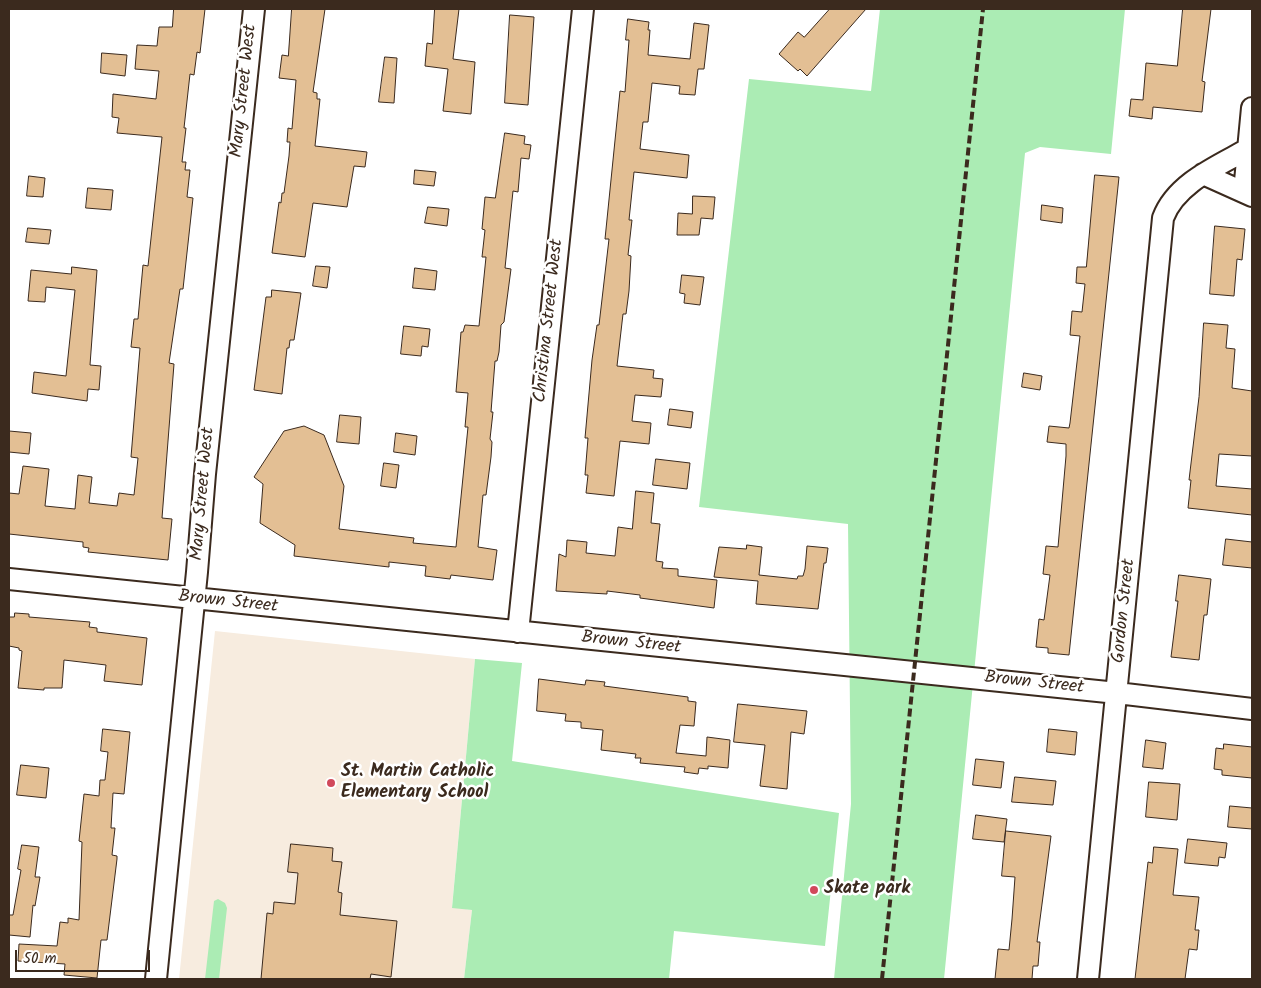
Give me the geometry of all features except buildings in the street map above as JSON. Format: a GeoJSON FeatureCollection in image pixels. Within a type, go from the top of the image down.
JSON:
{"type":"FeatureCollection","features":[{"type":"Feature","properties":{"kind":"street","name":"Mary Street West"},"geometry":{"type":"LineString","coordinates":[[156,979],[194,600],[204,474],[254,9]]}},
{"type":"Feature","properties":{"kind":"street","name":"Christina Street West"},"geometry":{"type":"LineString","coordinates":[[518,632],[583,9]]}},
{"type":"Feature","properties":{"kind":"street"},"geometry":{"type":"LineString","coordinates":[[1203,174],[1248,194],[1252,108]]}},
{"type":"Feature","properties":{"kind":"street","name":"Gordon Street"},"geometry":{"type":"LineString","coordinates":[[1088,979],[1163,218],[1167,206],[1176,196],[1203,174],[1250,149]]}},
{"type":"Feature","properties":{"kind":"street","name":"Brown Street"},"geometry":{"type":"LineString","coordinates":[[9,580],[1117,693],[1252,709]]}},
{"type":"Feature","properties":{"kind":"shaded area","name":"St. Martin Catholic Elementary School"},"geometry":{"type":"Polygon","coordinates":[[[215,631],[475,659],[452,907],[472,910],[464,979],[179,979],[215,631]]]}},
{"type":"Feature","properties":{"kind":"green space"},"geometry":{"type":"Polygon","coordinates":[[[880,9],[1125,9],[1111,154],[1040,147],[1025,153],[944,979],[834,979],[851,804],[848,524],[699,507],[749,79],[871,91],[880,9]]]}},
{"type":"Feature","properties":{"kind":"green space"},"geometry":{"type":"Polygon","coordinates":[[[475,659],[522,663],[512,761],[839,813],[825,946],[674,931],[669,979],[464,979],[472,910],[452,908],[475,659]]]}},
{"type":"Feature","properties":{"kind":"green space"},"geometry":{"type":"Polygon","coordinates":[[[218,899],[225,903],[227,908],[219,979],[205,979],[214,901],[218,899]]]}},
{"type":"Feature","properties":{"kind":"railway"},"geometry":{"type":"LineString","coordinates":[[882,979],[983,9]]}},
{"type":"Feature","properties":{"kind":"place","name":"St. Martin Catholic Elementary School"},"geometry":{"type":"Point","coordinates":[331,783]}},
{"type":"Feature","properties":{"kind":"place","name":"Skate park"},"geometry":{"type":"Point","coordinates":[814,890]}}]}
